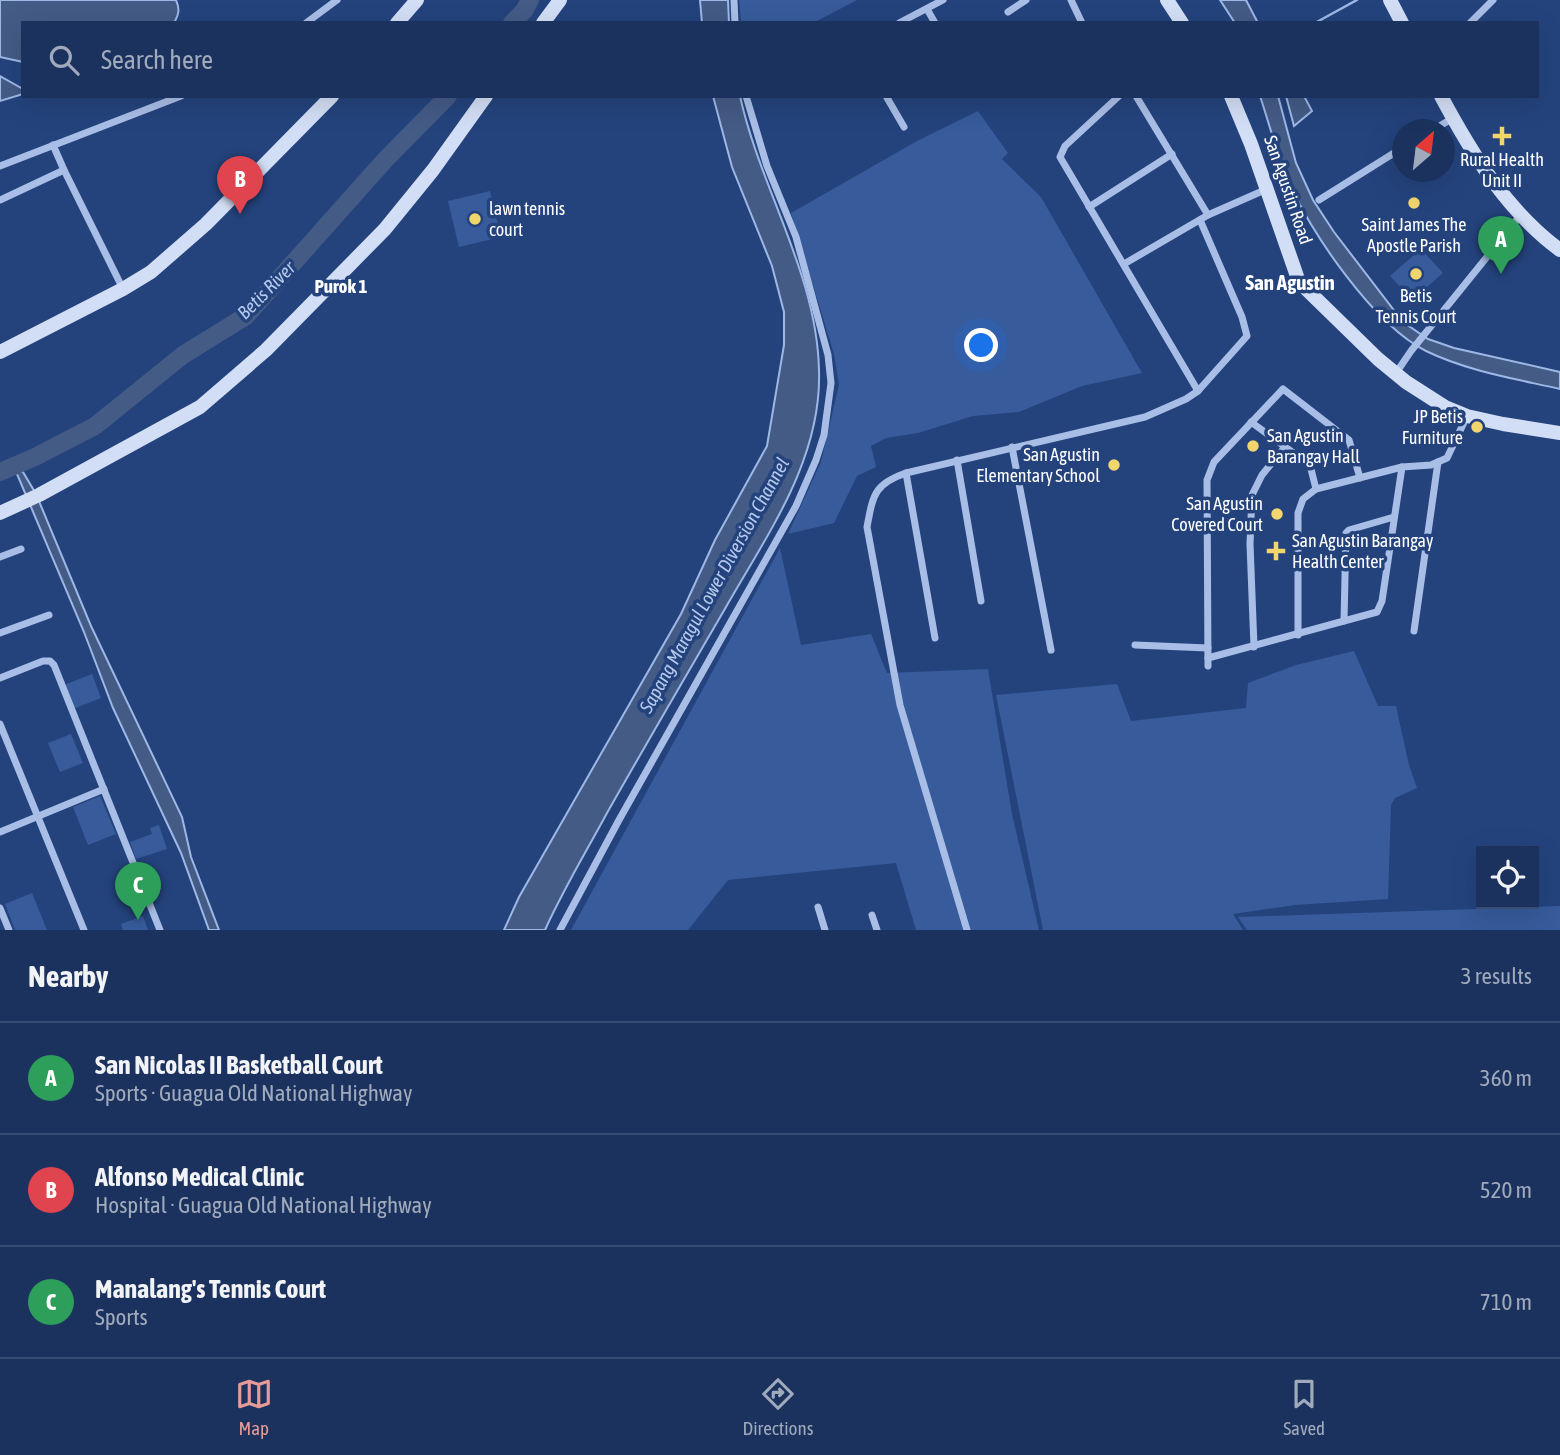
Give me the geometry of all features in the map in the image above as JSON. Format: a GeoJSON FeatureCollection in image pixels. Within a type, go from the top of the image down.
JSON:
{"type":"FeatureCollection","features":[{"type":"Feature","properties":{"kind":"street"},"geometry":{"type":"LineString","coordinates":[[309,21],[337,0]]}},
{"type":"Feature","properties":{"kind":"street"},"geometry":{"type":"LineString","coordinates":[[399,21],[417,0]]}},
{"type":"Feature","properties":{"kind":"street"},"geometry":{"type":"LineString","coordinates":[[544,21],[560,0]]}},
{"type":"Feature","properties":{"kind":"street"},"geometry":{"type":"LineString","coordinates":[[734,0],[735,21]]}},
{"type":"Feature","properties":{"kind":"street"},"geometry":{"type":"LineString","coordinates":[[903,21],[943,0]]}},
{"type":"Feature","properties":{"kind":"street"},"geometry":{"type":"LineString","coordinates":[[1008,12],[1026,0]]}},
{"type":"Feature","properties":{"kind":"street"},"geometry":{"type":"LineString","coordinates":[[1071,0],[1079,21]]}},
{"type":"Feature","properties":{"kind":"street"},"geometry":{"type":"LineString","coordinates":[[1167,0],[1181,21]]}},
{"type":"Feature","properties":{"kind":"street"},"geometry":{"type":"LineString","coordinates":[[1472,21],[1493,0]]}},
{"type":"Feature","properties":{"kind":"street"},"geometry":{"type":"LineString","coordinates":[[1391,1],[1401,21]]}},
{"type":"Feature","properties":{"kind":"street"},"geometry":{"type":"LineString","coordinates":[[927,9],[934,21]]}},
{"type":"Feature","properties":{"kind":"street"},"geometry":{"type":"LineString","coordinates":[[0,166],[176,98]]}},
{"type":"Feature","properties":{"kind":"street"},"geometry":{"type":"LineString","coordinates":[[0,352],[151,272],[206,224],[330,98]]}},
{"type":"Feature","properties":{"kind":"street"},"geometry":{"type":"LineString","coordinates":[[0,513],[33,498],[200,407],[266,350],[385,229],[433,170],[485,98]]}},
{"type":"Feature","properties":{"kind":"street"},"geometry":{"type":"LineString","coordinates":[[560,930],[619,820],[790,518],[808,482],[824,435],[831,383],[828,355],[796,236],[767,166],[747,98]]}},
{"type":"Feature","properties":{"kind":"street"},"geometry":{"type":"LineString","coordinates":[[887,98],[904,127]]}},
{"type":"Feature","properties":{"kind":"street"},"geometry":{"type":"LineString","coordinates":[[1117,98],[1061,152],[1060,157],[1198,391]]}},
{"type":"Feature","properties":{"kind":"street"},"geometry":{"type":"LineString","coordinates":[[1137,98],[1208,215]]}},
{"type":"Feature","properties":{"kind":"street","name":"San Agustin Road"},"geometry":{"type":"LineString","coordinates":[[1232,98],[1299,282],[1396,373],[1427,397],[1467,416],[1560,433]]}},
{"type":"Feature","properties":{"kind":"street"},"geometry":{"type":"LineString","coordinates":[[1442,98],[1479,160],[1520,216],[1560,250]]}},
{"type":"Feature","properties":{"kind":"street"},"geometry":{"type":"LineString","coordinates":[[53,145],[123,289]]}},
{"type":"Feature","properties":{"kind":"street"},"geometry":{"type":"LineString","coordinates":[[1089,207],[1172,154]]}},
{"type":"Feature","properties":{"kind":"street"},"geometry":{"type":"LineString","coordinates":[[1319,200],[1392,154]]}},
{"type":"Feature","properties":{"kind":"street"},"geometry":{"type":"LineString","coordinates":[[0,200],[64,170]]}},
{"type":"Feature","properties":{"kind":"street"},"geometry":{"type":"LineString","coordinates":[[1124,264],[1208,215],[1267,189]]}},
{"type":"Feature","properties":{"kind":"street"},"geometry":{"type":"LineString","coordinates":[[1396,373],[1423,335],[1520,216]]}},
{"type":"Feature","properties":{"kind":"street"},"geometry":{"type":"LineString","coordinates":[[967,930],[900,705],[867,527],[872,500],[886,480],[906,473],[1145,417],[1186,400],[1198,391],[1247,336],[1242,317],[1200,220]]}},
{"type":"Feature","properties":{"kind":"street"},"geometry":{"type":"LineString","coordinates":[[1360,478],[1349,440],[1283,389],[1214,462],[1207,480],[1208,662],[1371,615],[1380,608],[1402,467]]}},
{"type":"Feature","properties":{"kind":"street"},"geometry":{"type":"LineString","coordinates":[[1298,635],[1298,513],[1303,499],[1316,489],[1402,467],[1421,467],[1447,458],[1454,449],[1467,416]]}},
{"type":"Feature","properties":{"kind":"street"},"geometry":{"type":"LineString","coordinates":[[1251,422],[1310,465],[1316,489]]}},
{"type":"Feature","properties":{"kind":"street"},"geometry":{"type":"LineString","coordinates":[[1012,447],[1051,650]]}},
{"type":"Feature","properties":{"kind":"street"},"geometry":{"type":"LineString","coordinates":[[1254,647],[1250,544],[1252,495],[1262,475],[1285,447]]}},
{"type":"Feature","properties":{"kind":"street"},"geometry":{"type":"LineString","coordinates":[[957,460],[981,601]]}},
{"type":"Feature","properties":{"kind":"street"},"geometry":{"type":"LineString","coordinates":[[1414,631],[1438,462]]}},
{"type":"Feature","properties":{"kind":"street"},"geometry":{"type":"LineString","coordinates":[[906,473],[935,638]]}},
{"type":"Feature","properties":{"kind":"street"},"geometry":{"type":"LineString","coordinates":[[1344,621],[1346,533],[1394,517]]}},
{"type":"Feature","properties":{"kind":"street"},"geometry":{"type":"LineString","coordinates":[[0,557],[21,549]]}},
{"type":"Feature","properties":{"kind":"street"},"geometry":{"type":"LineString","coordinates":[[0,633],[49,615]]}},
{"type":"Feature","properties":{"kind":"street"},"geometry":{"type":"LineString","coordinates":[[1135,645],[1208,648]]}},
{"type":"Feature","properties":{"kind":"street"},"geometry":{"type":"LineString","coordinates":[[0,678],[43,661],[52,663],[160,930]]}},
{"type":"Feature","properties":{"kind":"street"},"geometry":{"type":"LineString","coordinates":[[0,724],[84,930]]}},
{"type":"Feature","properties":{"kind":"street"},"geometry":{"type":"LineString","coordinates":[[0,832],[104,789]]}},
{"type":"Feature","properties":{"kind":"street"},"geometry":{"type":"LineString","coordinates":[[818,907],[825,930]]}},
{"type":"Feature","properties":{"kind":"street"},"geometry":{"type":"LineString","coordinates":[[0,908],[9,930]]}},
{"type":"Feature","properties":{"kind":"street"},"geometry":{"type":"LineString","coordinates":[[872,915],[877,930]]}},
{"type":"Feature","properties":{"kind":"shaded area"},"geometry":{"type":"Polygon","coordinates":[[[739,0],[857,0],[817,21],[741,21],[739,0]]]}},
{"type":"Feature","properties":{"kind":"shaded area"},"geometry":{"type":"Polygon","coordinates":[[[978,111],[1008,153],[1002,159],[1041,197],[1142,373],[1082,386],[1019,412],[973,416],[918,433],[886,438],[871,446],[876,467],[857,476],[834,523],[788,534],[821,462],[839,385],[834,354],[791,213],[917,141],[978,111]]]}},
{"type":"Feature","properties":{"kind":"shaded area","name":"lawn tennis court"},"geometry":{"type":"Polygon","coordinates":[[[490,191],[501,237],[459,247],[448,201],[490,191]]]}},
{"type":"Feature","properties":{"kind":"shaded area","name":"Betis Tennis Court"},"geometry":{"type":"Polygon","coordinates":[[[1421,249],[1443,273],[1412,300],[1390,276],[1421,249]]]}},
{"type":"Feature","properties":{"kind":"shaded area"},"geometry":{"type":"Polygon","coordinates":[[[780,548],[801,645],[871,634],[887,673],[988,669],[1012,814],[1039,930],[916,930],[896,863],[728,880],[688,930],[571,930],[780,548]]]}},
{"type":"Feature","properties":{"kind":"shaded area"},"geometry":{"type":"Polygon","coordinates":[[[1354,651],[1378,706],[1396,706],[1417,788],[1395,798],[1391,805],[1388,899],[1295,905],[1233,914],[1243,930],[1043,930],[996,695],[1117,684],[1131,721],[1246,708],[1248,683],[1296,665],[1354,651]]]}},
{"type":"Feature","properties":{"kind":"shaded area"},"geometry":{"type":"Polygon","coordinates":[[[92,674],[101,698],[73,709],[64,685],[92,674]]]}},
{"type":"Feature","properties":{"kind":"shaded area"},"geometry":{"type":"Polygon","coordinates":[[[71,734],[83,763],[60,772],[48,743],[71,734]]]}},
{"type":"Feature","properties":{"kind":"shaded area"},"geometry":{"type":"Polygon","coordinates":[[[100,796],[116,834],[88,845],[73,807],[100,796]]]}},
{"type":"Feature","properties":{"kind":"shaded area"},"geometry":{"type":"Polygon","coordinates":[[[159,825],[167,849],[136,859],[130,842],[152,834],[150,828],[159,825]]]}},
{"type":"Feature","properties":{"kind":"shaded area"},"geometry":{"type":"Polygon","coordinates":[[[32,893],[47,930],[15,930],[5,904],[32,893]]]}},
{"type":"Feature","properties":{"kind":"shaded area"},"geometry":{"type":"Polygon","coordinates":[[[1560,906],[1560,930],[1247,930],[1238,917],[1539,909],[1539,907],[1560,906]]]}},
{"type":"Feature","properties":{"kind":"shaded area"},"geometry":{"type":"Polygon","coordinates":[[[143,916],[148,930],[123,930],[121,924],[143,916]]]}},
{"type":"Feature","properties":{"kind":"water"},"geometry":{"type":"Polygon","coordinates":[[[0,0],[176,0],[178,6],[175,21],[21,21],[21,62],[0,57],[0,0]]]}},
{"type":"Feature","properties":{"kind":"water"},"geometry":{"type":"Polygon","coordinates":[[[700,0],[728,0],[729,21],[702,21],[700,0]]]}},
{"type":"Feature","properties":{"kind":"water"},"geometry":{"type":"Polygon","coordinates":[[[1220,0],[1246,0],[1257,21],[1234,21],[1220,0]]]}},
{"type":"Feature","properties":{"kind":"water"},"geometry":{"type":"Polygon","coordinates":[[[0,76],[21,88],[21,95],[0,101],[0,76]]]}},
{"type":"Feature","properties":{"kind":"water","name":"Sapang Maragul Lower Diversion Channel"},"geometry":{"type":"Polygon","coordinates":[[[714,98],[741,98],[749,130],[809,300],[816,334],[819,370],[818,403],[812,434],[802,465],[775,523],[607,813],[545,930],[504,930],[519,897],[681,614],[715,540],[767,446],[784,345],[784,312],[772,266],[732,167],[714,98]]]}},
{"type":"Feature","properties":{"kind":"water"},"geometry":{"type":"Polygon","coordinates":[[[1261,98],[1279,98],[1296,163],[1313,200],[1403,322],[1428,339],[1454,348],[1560,372],[1560,389],[1458,364],[1426,351],[1406,338],[1385,320],[1345,275],[1297,200],[1283,168],[1261,98]]]}},
{"type":"Feature","properties":{"kind":"water"},"geometry":{"type":"Polygon","coordinates":[[[1287,98],[1305,98],[1312,111],[1294,126],[1287,98]]]}},
{"type":"Feature","properties":{"kind":"water"},"geometry":{"type":"Polygon","coordinates":[[[17,469],[23,472],[36,494],[91,626],[182,817],[191,857],[219,930],[209,930],[181,853],[113,708],[17,469]]]}},
{"type":"Feature","properties":{"kind":"waterway","name":"Betis River"},"geometry":{"type":"LineString","coordinates":[[514,21],[530,0]]}},
{"type":"Feature","properties":{"kind":"waterway"},"geometry":{"type":"LineString","coordinates":[[1319,21],[1357,0]]}},
{"type":"Feature","properties":{"kind":"waterway","name":"Betis River"},"geometry":{"type":"LineString","coordinates":[[0,472],[95,426],[183,355],[246,316],[385,160],[446,98]]}},
{"type":"Feature","properties":{"kind":"place","name":"Rural Health Unit II"},"geometry":{"type":"Point","coordinates":[1502,136]}},
{"type":"Feature","properties":{"kind":"place","name":"Saint James The Apostle Parish"},"geometry":{"type":"Point","coordinates":[1414,203]}},
{"type":"Feature","properties":{"kind":"place","name":"Alfonso Medical Clinic"},"geometry":{"type":"Point","coordinates":[240,214]}},
{"type":"Feature","properties":{"kind":"place","name":"lawn tennis court"},"geometry":{"type":"Point","coordinates":[475,219]}},
{"type":"Feature","properties":{"kind":"place","name":"Betis Tennis Court"},"geometry":{"type":"Point","coordinates":[1416,274]}},
{"type":"Feature","properties":{"kind":"place","name":"San Nicolas II Basketball Court"},"geometry":{"type":"Point","coordinates":[1501,274]}},
{"type":"Feature","properties":{"kind":"place","name":"JP Betis Furniture"},"geometry":{"type":"Point","coordinates":[1477,427]}},
{"type":"Feature","properties":{"kind":"place","name":"San Agustin Barangay Hall"},"geometry":{"type":"Point","coordinates":[1253,446]}},
{"type":"Feature","properties":{"kind":"place","name":"San Agustin Elementary School"},"geometry":{"type":"Point","coordinates":[1114,465]}},
{"type":"Feature","properties":{"kind":"place","name":"San Agustin Covered Court"},"geometry":{"type":"Point","coordinates":[1277,514]}},
{"type":"Feature","properties":{"kind":"place","name":"San Agustin Barangay Health Center"},"geometry":{"type":"Point","coordinates":[1276,551]}},
{"type":"Feature","properties":{"kind":"place","name":"Manalang's Tennis Court"},"geometry":{"type":"Point","coordinates":[138,920]}},
{"type":"Feature","properties":{"kind":"district","name":"San Agustin"},"geometry":{"type":"Point","coordinates":[1290,283]}},
{"type":"Feature","properties":{"kind":"district","name":"Purok 1"},"geometry":{"type":"Point","coordinates":[341,286]}}]}
